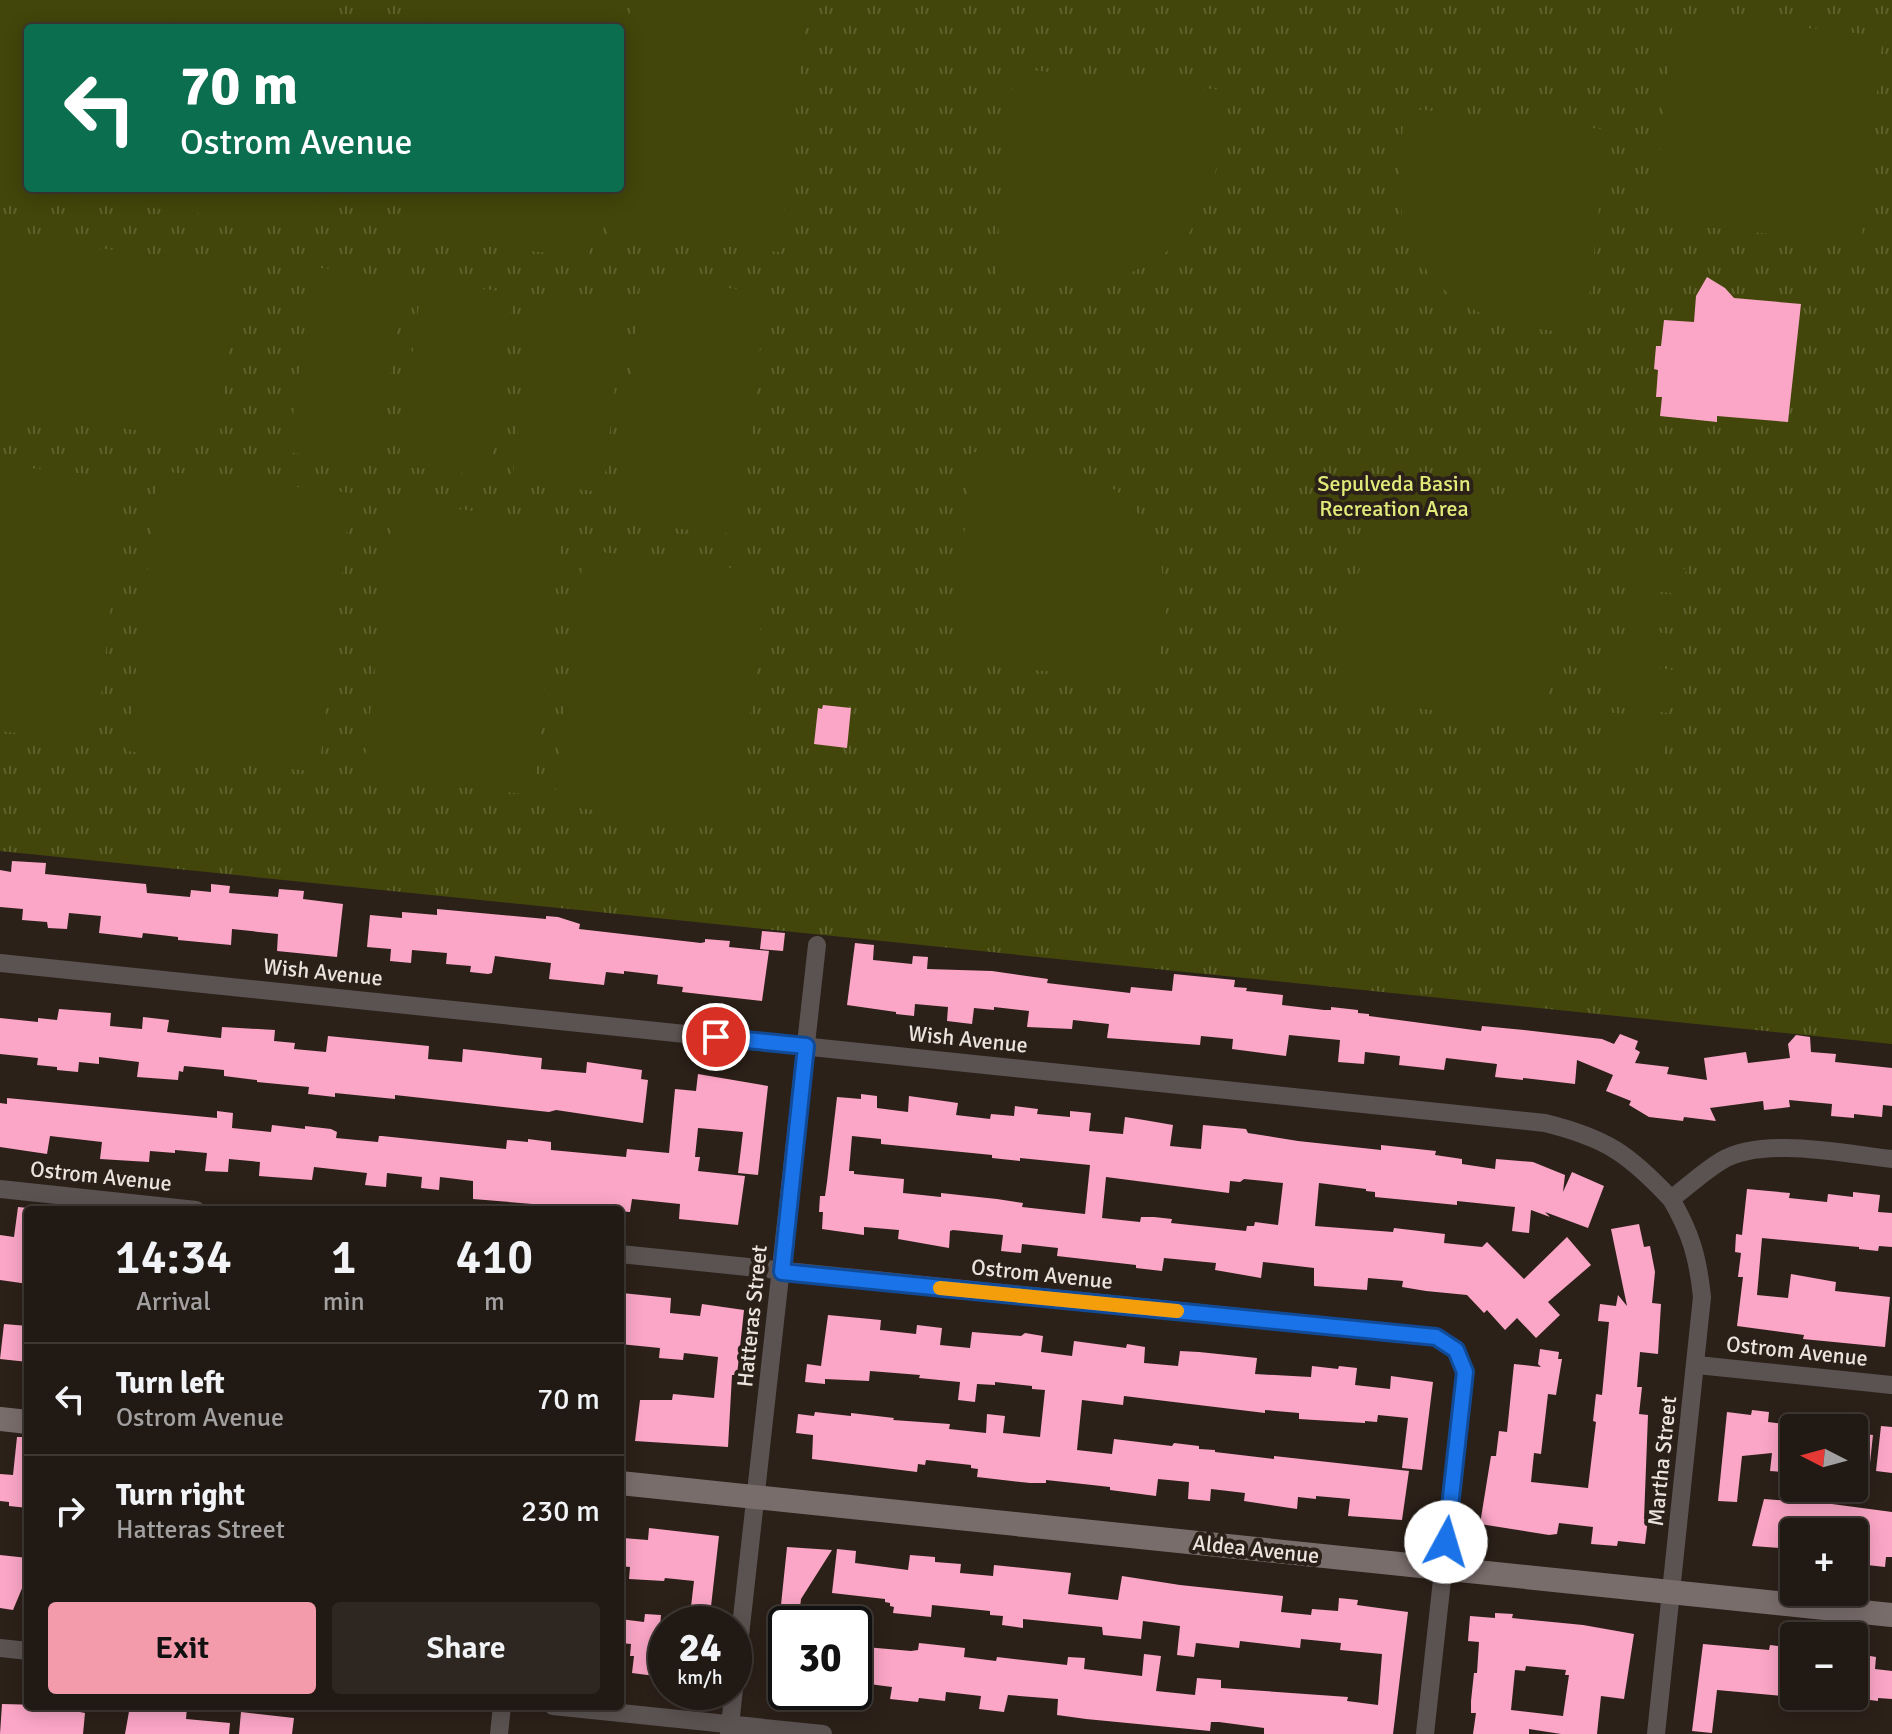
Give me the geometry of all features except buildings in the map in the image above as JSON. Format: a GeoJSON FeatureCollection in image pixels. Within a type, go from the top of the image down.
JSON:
{"type":"FeatureCollection","features":[{"type":"Feature","properties":{"kind":"street","name":"Hatteras Street"},"geometry":{"type":"LineString","coordinates":[[730,1730],[817,945]]}},
{"type":"Feature","properties":{"kind":"street","name":"Wish Avenue"},"geometry":{"type":"LineString","coordinates":[[0,963],[1545,1123],[1581,1131],[1618,1149],[1645,1171],[1671,1199]]}},
{"type":"Feature","properties":{"kind":"street"},"geometry":{"type":"LineString","coordinates":[[1671,1199],[1722,1160],[1751,1149],[1778,1148],[1892,1159]]}},
{"type":"Feature","properties":{"kind":"street","name":"Ostrom Avenue"},"geometry":{"type":"LineString","coordinates":[[0,1189],[159,1206]]}},
{"type":"Feature","properties":{"kind":"street","name":"Martha Street"},"geometry":{"type":"LineString","coordinates":[[1656,1734],[1702,1297],[1698,1259],[1687,1227],[1671,1199]]}},
{"type":"Feature","properties":{"kind":"street","name":"Ostrom Avenue"},"geometry":{"type":"LineString","coordinates":[[624,1254],[1436,1337],[1456,1350],[1465,1372],[1443,1568]]}},
{"type":"Feature","properties":{"kind":"street","name":"Ostrom Avenue"},"geometry":{"type":"LineString","coordinates":[[1697,1365],[1892,1385]]}},
{"type":"Feature","properties":{"kind":"street"},"geometry":{"type":"LineString","coordinates":[[0,1419],[24,1422]]}},
{"type":"Feature","properties":{"kind":"street","name":"Aldea Avenue"},"geometry":{"type":"LineString","coordinates":[[624,1483],[1892,1615]]}},
{"type":"Feature","properties":{"kind":"street"},"geometry":{"type":"LineString","coordinates":[[1425,1734],[1443,1568]]}},
{"type":"Feature","properties":{"kind":"street"},"geometry":{"type":"LineString","coordinates":[[0,1648],[24,1651]]}},
{"type":"Feature","properties":{"kind":"street"},"geometry":{"type":"LineString","coordinates":[[499,1734],[502,1710]]}},
{"type":"Feature","properties":{"kind":"street"},"geometry":{"type":"LineString","coordinates":[[582,1710],[730,1730],[823,1734]]}},
{"type":"Feature","properties":{"kind":"green space","name":"Sepulveda Basin Recreation Area"},"geometry":{"type":"Polygon","coordinates":[[[0,0],[1892,0],[1892,1044],[0,851],[0,0]]]}},
{"type":"Feature","properties":{"kind":"green space"},"geometry":{"type":"Polygon","coordinates":[[[0,0],[162,0],[159,24],[24,24],[24,192],[140,192],[138,206],[0,190],[0,0]]]}},
{"type":"Feature","properties":{"kind":"green space"},"geometry":{"type":"Polygon","coordinates":[[[177,0],[338,0],[335,24],[174,24],[177,0]]]}},
{"type":"Feature","properties":{"kind":"green space"},"geometry":{"type":"Polygon","coordinates":[[[429,0],[615,0],[612,24],[426,24],[429,0]]]}},
{"type":"Feature","properties":{"kind":"green space"},"geometry":{"type":"Polygon","coordinates":[[[631,0],[807,0],[780,252],[607,234],[612,192],[624,192],[624,69],[631,0]]]}},
{"type":"Feature","properties":{"kind":"green space"},"geometry":{"type":"Polygon","coordinates":[[[1674,14],[1883,36],[1861,244],[1652,221],[1674,14]]]}},
{"type":"Feature","properties":{"kind":"green space"},"geometry":{"type":"Polygon","coordinates":[[[1020,69],[1230,91],[1225,133],[1213,181],[1190,232],[1158,259],[1110,283],[1049,282],[995,274],[1013,74],[1020,69]]]}},
{"type":"Feature","properties":{"kind":"green space"},"geometry":{"type":"Polygon","coordinates":[[[1404,108],[1601,129],[1607,136],[1585,334],[1537,329],[1491,317],[1450,295],[1433,279],[1407,238],[1402,217],[1400,170],[1404,108]]]}},
{"type":"Feature","properties":{"kind":"green space"},"geometry":{"type":"Polygon","coordinates":[[[155,192],[315,192],[311,227],[153,208],[155,192]]]}},
{"type":"Feature","properties":{"kind":"green space"},"geometry":{"type":"Polygon","coordinates":[[[326,192],[596,192],[589,257],[404,238],[407,206],[325,196],[326,192]]]}},
{"type":"Feature","properties":{"kind":"green space"},"geometry":{"type":"Polygon","coordinates":[[[0,237],[238,264],[219,439],[0,415],[0,237]]]}},
{"type":"Feature","properties":{"kind":"green space"},"geometry":{"type":"Polygon","coordinates":[[[313,267],[403,279],[378,465],[288,452],[313,267]]]}},
{"type":"Feature","properties":{"kind":"green space"},"geometry":{"type":"Polygon","coordinates":[[[641,279],[766,292],[740,535],[615,522],[641,279]]]}},
{"type":"Feature","properties":{"kind":"green space"},"geometry":{"type":"Polygon","coordinates":[[[422,281],[513,293],[489,477],[398,465],[422,281]]]}},
{"type":"Feature","properties":{"kind":"green space"},"geometry":{"type":"Polygon","coordinates":[[[533,296],[624,307],[603,492],[512,482],[533,296]]]}},
{"type":"Feature","properties":{"kind":"green space"},"geometry":{"type":"Polygon","coordinates":[[[972,452],[1092,475],[1130,500],[1160,550],[1166,615],[1154,681],[959,663],[953,656],[972,452]]]}},
{"type":"Feature","properties":{"kind":"green space"},"geometry":{"type":"Polygon","coordinates":[[[0,465],[125,478],[96,741],[0,731],[0,465]]]}},
{"type":"Feature","properties":{"kind":"green space"},"geometry":{"type":"Polygon","coordinates":[[[159,471],[351,493],[319,772],[127,751],[159,471]]]}},
{"type":"Feature","properties":{"kind":"green space"},"geometry":{"type":"Polygon","coordinates":[[[1493,498],[1565,514],[1547,717],[1540,723],[1334,698],[1341,613],[1369,549],[1417,511],[1493,498]]]}},
{"type":"Feature","properties":{"kind":"green space"},"geometry":{"type":"Polygon","coordinates":[[[394,502],[563,521],[533,795],[363,776],[394,502]]]}},
{"type":"Feature","properties":{"kind":"green space"},"geometry":{"type":"Polygon","coordinates":[[[584,550],[767,572],[736,827],[554,805],[584,550]]]}},
{"type":"Feature","properties":{"kind":"green space"},"geometry":{"type":"Polygon","coordinates":[[[1634,563],[1686,569],[1683,594],[1631,589],[1634,563]]]}},
{"type":"Feature","properties":{"kind":"green space"},"geometry":{"type":"Polygon","coordinates":[[[1631,597],[1682,602],[1679,628],[1628,623],[1631,597]]]}},
{"type":"Feature","properties":{"kind":"green space"},"geometry":{"type":"Polygon","coordinates":[[[1628,629],[1680,635],[1676,662],[1624,656],[1628,629]]]}},
{"type":"Feature","properties":{"kind":"green space"},"geometry":{"type":"Polygon","coordinates":[[[1609,663],[1674,670],[1669,713],[1604,705],[1609,663]]]}},
{"type":"Feature","properties":{"kind":"green space"},"geometry":{"type":"Polygon","coordinates":[[[1603,712],[1668,718],[1664,760],[1599,754],[1603,712]]]}},
{"type":"Feature","properties":{"kind":"slow traffic"},"geometry":{"type":"LineString","coordinates":[[940,1288],[1177,1311]]}},
{"type":"Feature","properties":{"kind":"route"},"geometry":{"type":"LineString","coordinates":[[716,1037],[806,1046],[782,1272],[1436,1337],[1456,1350],[1465,1372],[1446,1542]]}}]}
